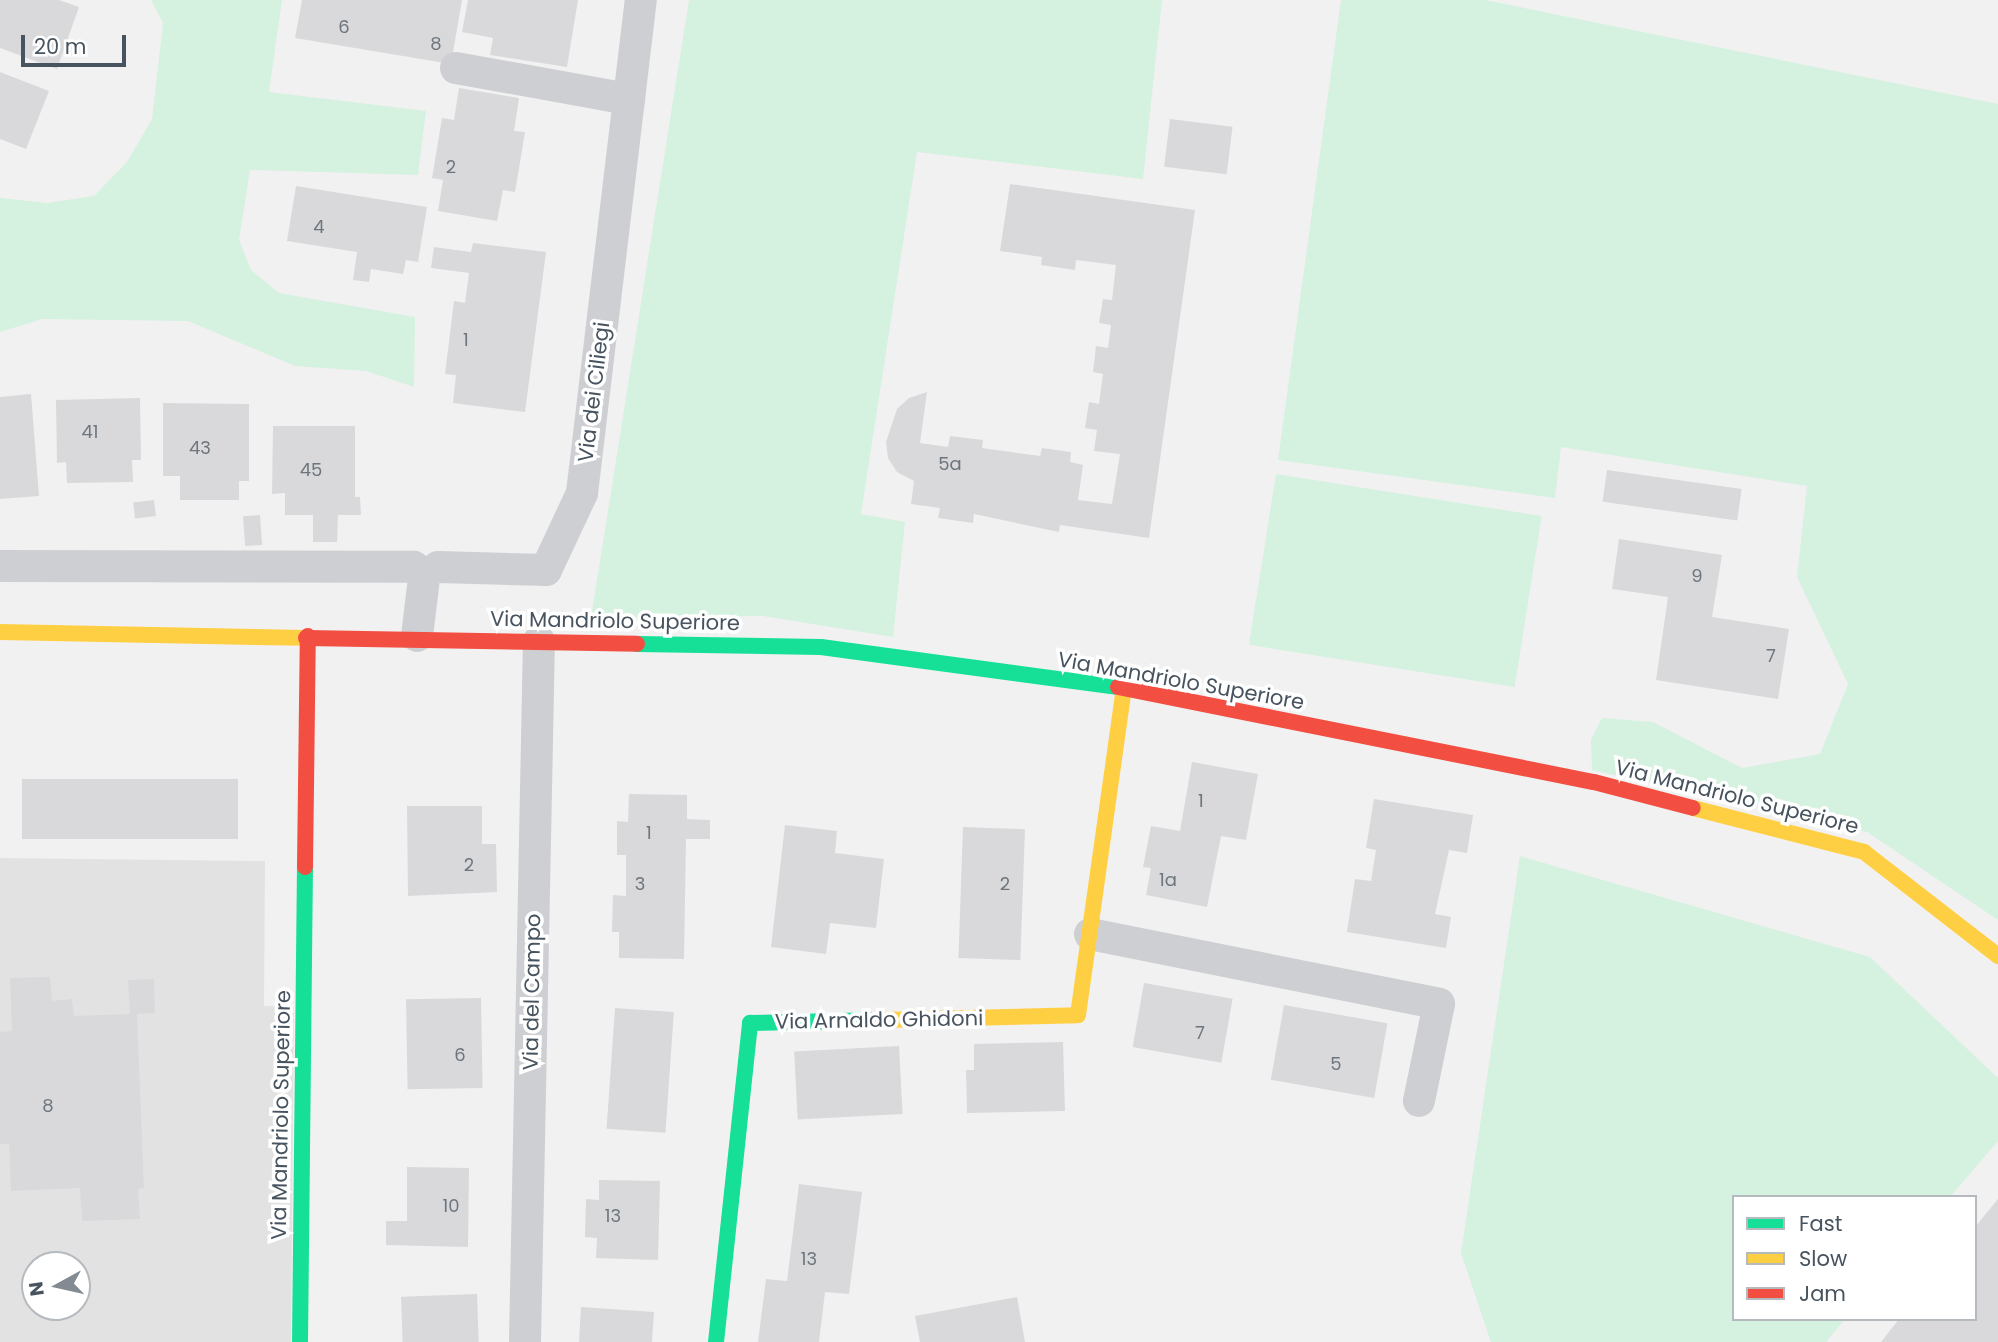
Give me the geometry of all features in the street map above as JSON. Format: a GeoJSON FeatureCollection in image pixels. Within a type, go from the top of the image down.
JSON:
{"type":"FeatureCollection","features":[{"type":"Feature","properties":{"kind":"street","name":"Via dei Ciliegi"},"geometry":{"type":"LineString","coordinates":[[0,566],[546,570],[582,493],[641,0]]}},
{"type":"Feature","properties":{"kind":"street"},"geometry":{"type":"LineString","coordinates":[[456,68],[629,99]]}},
{"type":"Feature","properties":{"kind":"street"},"geometry":{"type":"LineString","coordinates":[[416,636],[425,571]]}},
{"type":"Feature","properties":{"kind":"street","name":"Via Mandriolo Superiore"},"geometry":{"type":"LineString","coordinates":[[0,632],[416,636],[821,647],[1124,688],[1594,782],[1864,852],[1998,956]]}},
{"type":"Feature","properties":{"kind":"street","name":"Via Mandriolo Superiore"},"geometry":{"type":"LineString","coordinates":[[300,1342],[308,636]]}},
{"type":"Feature","properties":{"kind":"street","name":"Via del Campo"},"geometry":{"type":"LineString","coordinates":[[525,1342],[538,641]]}},
{"type":"Feature","properties":{"kind":"street","name":"Via Arnaldo Ghidoni"},"geometry":{"type":"LineString","coordinates":[[716,1342],[750,1023],[1078,1015],[1124,688]]}},
{"type":"Feature","properties":{"kind":"street"},"geometry":{"type":"LineString","coordinates":[[1090,934],[1438,1004],[1419,1101]]}},
{"type":"Feature","properties":{"kind":"shaded area"},"geometry":{"type":"Polygon","coordinates":[[[0,858],[265,861],[264,1006],[294,1007],[291,1342],[0,1342],[0,858]]]}},
{"type":"Feature","properties":{"kind":"green space"},"geometry":{"type":"Polygon","coordinates":[[[151,0],[282,0],[269,92],[426,111],[418,175],[250,170],[239,240],[251,270],[279,293],[415,317],[414,387],[366,371],[295,366],[188,321],[42,319],[0,332],[0,198],[47,203],[94,196],[127,162],[152,119],[163,23],[151,0]]]}},
{"type":"Feature","properties":{"kind":"green space"},"geometry":{"type":"Polygon","coordinates":[[[689,0],[1162,0],[1143,179],[917,152],[861,514],[905,522],[893,637],[763,616],[591,618],[689,0]]]}},
{"type":"Feature","properties":{"kind":"green space"},"geometry":{"type":"Polygon","coordinates":[[[1341,0],[1485,0],[1998,104],[1998,920],[1867,832],[1592,770],[1591,740],[1602,718],[1653,722],[1742,768],[1820,754],[1848,684],[1797,577],[1807,486],[1561,447],[1555,498],[1278,460],[1341,0]]]}},
{"type":"Feature","properties":{"kind":"green space"},"geometry":{"type":"Polygon","coordinates":[[[1276,474],[1542,516],[1515,687],[1249,645],[1276,474]]]}},
{"type":"Feature","properties":{"kind":"green space"},"geometry":{"type":"Polygon","coordinates":[[[1520,856],[1870,957],[1998,1078],[1998,1141],[1952,1195],[1732,1195],[1732,1321],[1843,1321],[1826,1342],[1491,1342],[1461,1253],[1520,856]]]}},
{"type":"Feature","properties":{"kind":"building"},"geometry":{"type":"Polygon","coordinates":[[[0,0],[59,0],[79,7],[57,69],[0,48],[0,0]]]}},
{"type":"Feature","properties":{"kind":"building"},"geometry":{"type":"Polygon","coordinates":[[[302,0],[462,0],[451,64],[295,38],[302,0]]]}},
{"type":"Feature","properties":{"kind":"building"},"geometry":{"type":"Polygon","coordinates":[[[468,0],[578,0],[567,67],[490,55],[493,38],[462,32],[468,0]]]}},
{"type":"Feature","properties":{"kind":"building"},"geometry":{"type":"Polygon","coordinates":[[[0,72],[49,91],[26,149],[0,139],[0,72]]]}},
{"type":"Feature","properties":{"kind":"building"},"geometry":{"type":"Polygon","coordinates":[[[459,88],[519,98],[514,131],[525,132],[515,192],[503,190],[497,221],[438,211],[443,180],[432,178],[442,118],[454,120],[459,88]]]}},
{"type":"Feature","properties":{"kind":"building"},"geometry":{"type":"Polygon","coordinates":[[[1170,119],[1233,127],[1227,174],[1164,167],[1170,119]]]}},
{"type":"Feature","properties":{"kind":"building"},"geometry":{"type":"Polygon","coordinates":[[[1010,184],[1195,210],[1149,538],[1060,525],[1059,532],[974,514],[973,523],[938,518],[940,508],[911,504],[914,481],[897,472],[888,458],[886,442],[897,409],[909,398],[927,392],[920,443],[948,447],[950,436],[983,440],[982,448],[1040,456],[1042,448],[1071,452],[1070,462],[1083,465],[1078,500],[1112,504],[1120,454],[1094,451],[1097,430],[1085,428],[1089,402],[1099,404],[1103,374],[1093,372],[1096,346],[1108,348],[1111,325],[1099,323],[1103,299],[1112,300],[1116,265],[1076,260],[1075,270],[1041,265],[1042,257],[1000,251],[1010,184]]]}},
{"type":"Feature","properties":{"kind":"building"},"geometry":{"type":"Polygon","coordinates":[[[296,186],[427,207],[418,262],[406,260],[403,274],[371,269],[369,282],[353,280],[357,252],[287,241],[296,186]]]}},
{"type":"Feature","properties":{"kind":"building"},"geometry":{"type":"Polygon","coordinates":[[[473,243],[546,252],[525,412],[453,403],[456,375],[445,374],[454,301],[465,303],[469,273],[431,268],[434,247],[471,252],[473,243]]]}},
{"type":"Feature","properties":{"kind":"building"},"geometry":{"type":"Polygon","coordinates":[[[31,394],[39,496],[0,499],[0,397],[31,394]]]}},
{"type":"Feature","properties":{"kind":"building"},"geometry":{"type":"Polygon","coordinates":[[[140,398],[141,460],[132,460],[133,482],[67,483],[66,462],[57,463],[56,400],[140,398]]]}},
{"type":"Feature","properties":{"kind":"building"},"geometry":{"type":"Polygon","coordinates":[[[163,403],[249,404],[249,481],[239,481],[239,500],[180,500],[180,476],[163,476],[163,403]]]}},
{"type":"Feature","properties":{"kind":"building"},"geometry":{"type":"Polygon","coordinates":[[[273,426],[355,426],[355,497],[360,497],[361,515],[338,515],[337,542],[313,542],[313,515],[285,515],[285,493],[272,494],[273,426]]]}},
{"type":"Feature","properties":{"kind":"building"},"geometry":{"type":"Polygon","coordinates":[[[1607,470],[1742,489],[1737,521],[1603,502],[1607,470]]]}},
{"type":"Feature","properties":{"kind":"building"},"geometry":{"type":"Polygon","coordinates":[[[154,500],[156,516],[135,518],[133,503],[154,500]]]}},
{"type":"Feature","properties":{"kind":"building"},"geometry":{"type":"Polygon","coordinates":[[[260,515],[262,545],[245,546],[243,516],[260,515]]]}},
{"type":"Feature","properties":{"kind":"building"},"geometry":{"type":"Polygon","coordinates":[[[1619,539],[1722,555],[1712,617],[1789,629],[1778,699],[1656,680],[1668,597],[1612,589],[1619,539]]]}},
{"type":"Feature","properties":{"kind":"building"},"geometry":{"type":"Polygon","coordinates":[[[1192,762],[1258,774],[1246,840],[1221,836],[1207,907],[1146,895],[1151,868],[1143,867],[1151,826],[1180,831],[1192,762]]]}},
{"type":"Feature","properties":{"kind":"building"},"geometry":{"type":"Polygon","coordinates":[[[22,779],[238,779],[238,839],[22,839],[22,779]]]}},
{"type":"Feature","properties":{"kind":"building"},"geometry":{"type":"Polygon","coordinates":[[[629,794],[687,795],[687,819],[710,820],[710,839],[686,839],[684,959],[619,958],[619,932],[612,932],[613,895],[626,896],[626,855],[617,855],[617,821],[628,822],[629,794]]]}},
{"type":"Feature","properties":{"kind":"building"},"geometry":{"type":"Polygon","coordinates":[[[1374,799],[1473,815],[1467,853],[1449,850],[1435,914],[1451,917],[1446,948],[1347,932],[1355,879],[1371,881],[1376,850],[1366,848],[1374,799]]]}},
{"type":"Feature","properties":{"kind":"building"},"geometry":{"type":"Polygon","coordinates":[[[407,806],[482,806],[482,844],[496,844],[497,892],[408,896],[407,806]]]}},
{"type":"Feature","properties":{"kind":"building"},"geometry":{"type":"Polygon","coordinates":[[[785,825],[837,831],[835,853],[884,859],[876,928],[830,923],[826,954],[771,947],[785,825]]]}},
{"type":"Feature","properties":{"kind":"building"},"geometry":{"type":"Polygon","coordinates":[[[963,827],[1025,829],[1020,960],[958,958],[963,827]]]}},
{"type":"Feature","properties":{"kind":"building"},"geometry":{"type":"Polygon","coordinates":[[[50,977],[52,1001],[72,999],[74,1016],[130,1014],[128,980],[154,979],[155,1013],[137,1014],[144,1188],[138,1189],[140,1219],[82,1221],[80,1188],[11,1191],[9,1144],[0,1144],[0,1032],[12,1031],[10,978],[50,977]]]}},
{"type":"Feature","properties":{"kind":"building"},"geometry":{"type":"Polygon","coordinates":[[[1144,983],[1233,999],[1221,1063],[1133,1047],[1144,983]]]}},
{"type":"Feature","properties":{"kind":"building"},"geometry":{"type":"Polygon","coordinates":[[[481,998],[483,1088],[408,1089],[406,999],[481,998]]]}},
{"type":"Feature","properties":{"kind":"building"},"geometry":{"type":"Polygon","coordinates":[[[1284,1005],[1387,1023],[1374,1098],[1271,1080],[1284,1005]]]}},
{"type":"Feature","properties":{"kind":"building"},"geometry":{"type":"Polygon","coordinates":[[[615,1008],[674,1012],[665,1133],[607,1129],[615,1008]]]}},
{"type":"Feature","properties":{"kind":"building"},"geometry":{"type":"Polygon","coordinates":[[[1063,1042],[1065,1111],[967,1113],[966,1070],[974,1070],[974,1044],[1063,1042]]]}},
{"type":"Feature","properties":{"kind":"building"},"geometry":{"type":"Polygon","coordinates":[[[899,1046],[903,1114],[798,1119],[794,1051],[899,1046]]]}},
{"type":"Feature","properties":{"kind":"building"},"geometry":{"type":"Polygon","coordinates":[[[407,1167],[469,1168],[468,1247],[386,1245],[386,1221],[407,1221],[407,1167]]]}},
{"type":"Feature","properties":{"kind":"building"},"geometry":{"type":"Polygon","coordinates":[[[599,1180],[660,1181],[658,1260],[596,1258],[597,1238],[585,1237],[586,1199],[599,1200],[599,1180]]]}},
{"type":"Feature","properties":{"kind":"building"},"geometry":{"type":"Polygon","coordinates":[[[799,1184],[862,1192],[849,1294],[825,1292],[819,1342],[758,1342],[766,1279],[787,1281],[799,1184]]]}},
{"type":"Feature","properties":{"kind":"building"},"geometry":{"type":"Polygon","coordinates":[[[1998,1199],[1998,1342],[1881,1342],[1897,1321],[1977,1321],[1977,1225],[1998,1199]]]}},
{"type":"Feature","properties":{"kind":"building"},"geometry":{"type":"Polygon","coordinates":[[[477,1294],[479,1342],[403,1342],[401,1297],[477,1294]]]}},
{"type":"Feature","properties":{"kind":"building"},"geometry":{"type":"Polygon","coordinates":[[[1017,1297],[1025,1342],[920,1342],[915,1316],[1017,1297]]]}},
{"type":"Feature","properties":{"kind":"building"},"geometry":{"type":"Polygon","coordinates":[[[581,1307],[654,1312],[652,1342],[579,1342],[581,1307]]]}},
{"type":"Feature","properties":{"kind":"traffic: fast"},"geometry":{"type":"LineString","coordinates":[[637,644],[821,647],[1118,687]]}},
{"type":"Feature","properties":{"kind":"traffic: fast"},"geometry":{"type":"LineString","coordinates":[[300,1342],[305,867]]}},
{"type":"Feature","properties":{"kind":"traffic: fast"},"geometry":{"type":"LineString","coordinates":[[716,1342],[750,1023],[880,1020]]}},
{"type":"Feature","properties":{"kind":"traffic: slow"},"geometry":{"type":"LineString","coordinates":[[0,632],[306,638]]}},
{"type":"Feature","properties":{"kind":"traffic: slow"},"geometry":{"type":"LineString","coordinates":[[880,1020],[1078,1015],[1124,688]]}},
{"type":"Feature","properties":{"kind":"traffic: slow"},"geometry":{"type":"LineString","coordinates":[[1693,808],[1864,852],[1998,956]]}},
{"type":"Feature","properties":{"kind":"traffic: jam"},"geometry":{"type":"LineString","coordinates":[[305,867],[308,636]]}},
{"type":"Feature","properties":{"kind":"traffic: jam"},"geometry":{"type":"LineString","coordinates":[[306,638],[637,644]]}},
{"type":"Feature","properties":{"kind":"traffic: jam"},"geometry":{"type":"LineString","coordinates":[[1118,687],[1594,782],[1693,808]]}}]}
